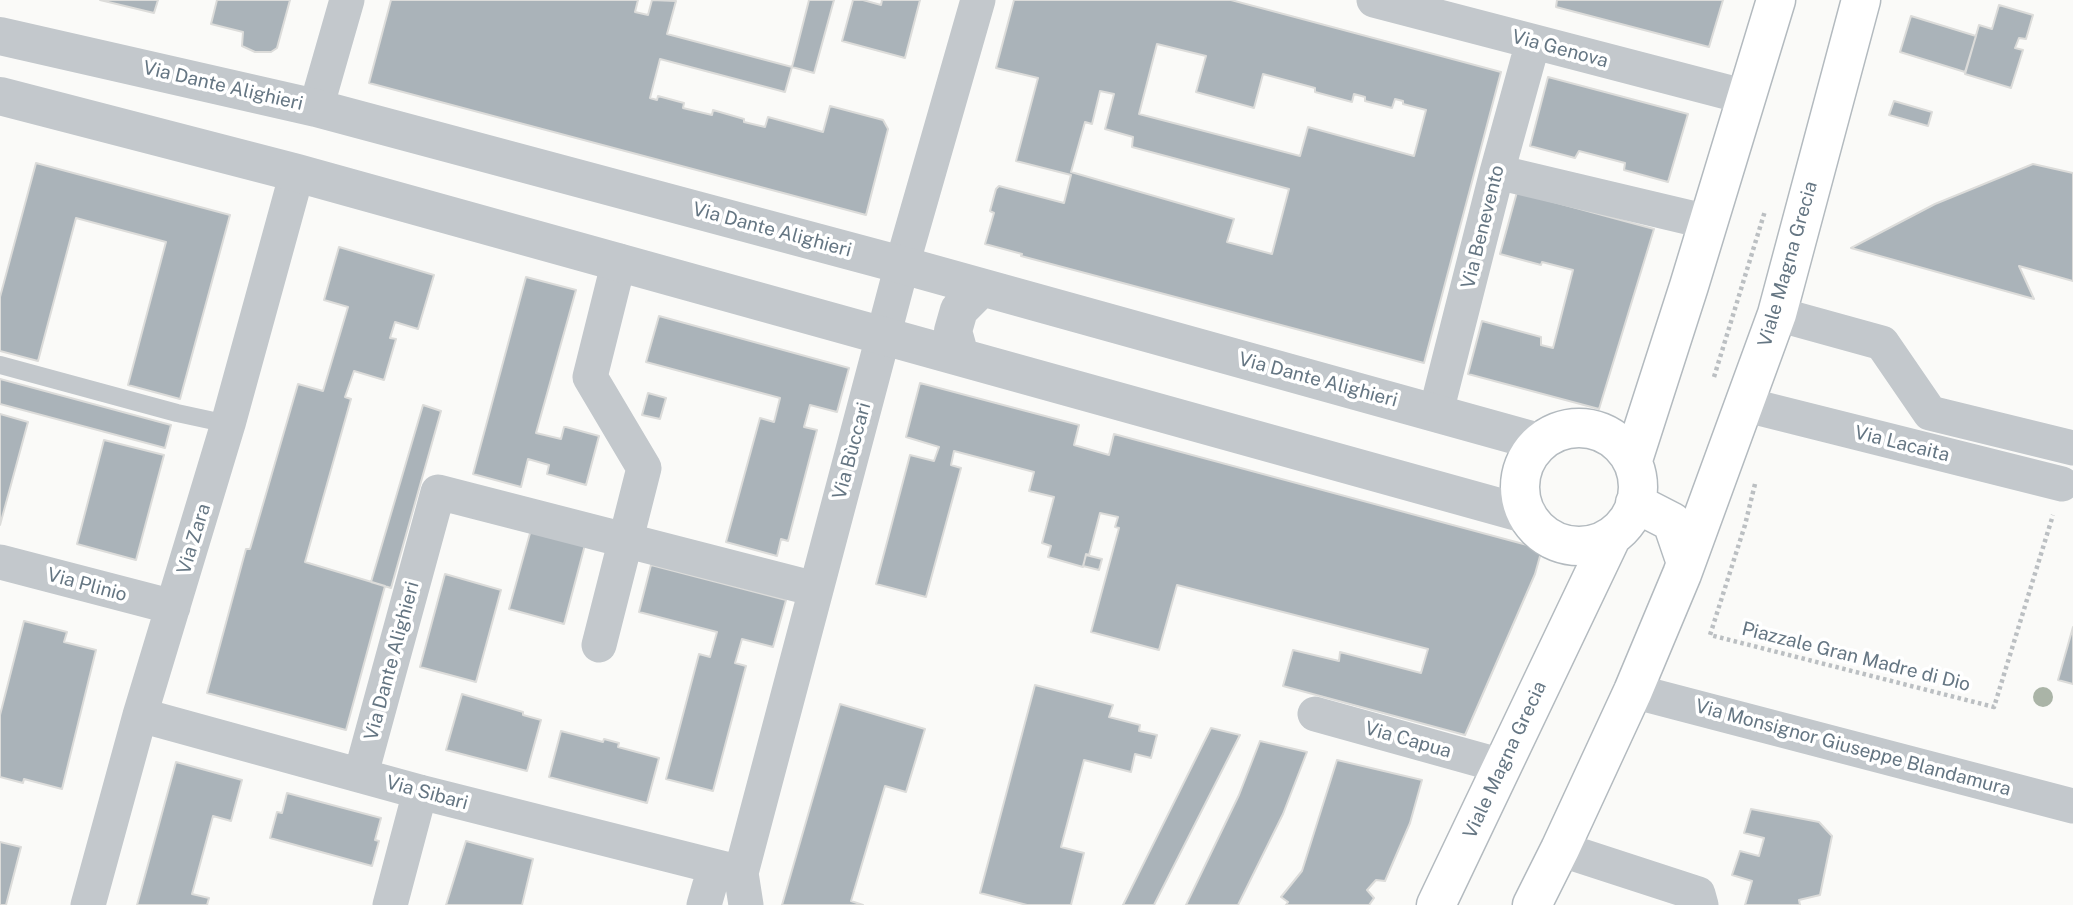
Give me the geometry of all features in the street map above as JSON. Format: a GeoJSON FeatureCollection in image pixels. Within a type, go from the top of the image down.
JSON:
{"type":"FeatureCollection","features":[{"type":"Feature","properties":{"kind":"main road"},"geometry":{"type":"LineString","coordinates":[[1633,460],[1776,0]]}},
{"type":"Feature","properties":{"kind":"main road","name":"Viale Magna Grecia"},"geometry":{"type":"LineString","coordinates":[[1532,905],[1633,691],[1686,563],[1777,314],[1861,0]]}},
{"type":"Feature","properties":{"kind":"main road"},"geometry":{"type":"LineString","coordinates":[[1611,538],[1585,547],[1558,543],[1535,527],[1522,503],[1520,485],[1524,467],[1539,442],[1563,430],[1591,429],[1615,440],[1633,460],[1639,486],[1636,503],[1672,522],[1686,563]]}},
{"type":"Feature","properties":{"kind":"main road","name":"Viale Magna Grecia"},"geometry":{"type":"LineString","coordinates":[[1436,905],[1611,538],[1632,517],[1636,503]]}},
{"type":"Feature","properties":{"kind":"street"},"geometry":{"type":"LineString","coordinates":[[316,108],[347,0]]}},
{"type":"Feature","properties":{"kind":"street","name":"Via Bùccari"},"geometry":{"type":"LineString","coordinates":[[704,905],[734,882],[902,265],[978,0]]}},
{"type":"Feature","properties":{"kind":"street","name":"Via Genova"},"geometry":{"type":"LineString","coordinates":[[1374,0],[1746,97]]}},
{"type":"Feature","properties":{"kind":"street","name":"Via Dante Alighieri"},"geometry":{"type":"LineString","coordinates":[[0,36],[316,108],[902,265],[1539,442]]}},
{"type":"Feature","properties":{"kind":"street","name":"Via Benevento"},"geometry":{"type":"LineString","coordinates":[[1436,412],[1533,42]]}},
{"type":"Feature","properties":{"kind":"street"},"geometry":{"type":"LineString","coordinates":[[0,96],[619,261],[1528,515]]}},
{"type":"Feature","properties":{"kind":"street"},"geometry":{"type":"LineString","coordinates":[[1497,172],[1708,222]]}},
{"type":"Feature","properties":{"kind":"street","name":"Via Zara"},"geometry":{"type":"LineString","coordinates":[[88,905],[140,715],[228,424],[297,173]]}},
{"type":"Feature","properties":{"kind":"street"},"geometry":{"type":"LineString","coordinates":[[599,645],[644,468],[590,377],[619,261]]}},
{"type":"Feature","properties":{"kind":"street"},"geometry":{"type":"LineString","coordinates":[[960,356],[953,331],[959,310],[981,288]]}},
{"type":"Feature","properties":{"kind":"street"},"geometry":{"type":"LineString","coordinates":[[1777,314],[1882,343],[1930,413],[2073,448]]}},
{"type":"Feature","properties":{"kind":"street","name":"Via Lacaita"},"geometry":{"type":"LineString","coordinates":[[1742,404],[2062,484]]}},
{"type":"Feature","properties":{"kind":"street","name":"Via Dante Alighieri"},"geometry":{"type":"LineString","coordinates":[[361,774],[438,492],[815,589]]}},
{"type":"Feature","properties":{"kind":"street","name":"Via Plinio"},"geometry":{"type":"LineString","coordinates":[[0,562],[173,607]]}},
{"type":"Feature","properties":{"kind":"street","name":"Via Monsignor Giuseppe Blandamura"},"geometry":{"type":"LineString","coordinates":[[1633,691],[2073,806]]}},
{"type":"Feature","properties":{"kind":"street","name":"Via Capua"},"geometry":{"type":"LineString","coordinates":[[1315,714],[1502,766]]}},
{"type":"Feature","properties":{"kind":"street","name":"Via Sibari"},"geometry":{"type":"LineString","coordinates":[[140,715],[361,774],[734,882]]}},
{"type":"Feature","properties":{"kind":"street"},"geometry":{"type":"LineString","coordinates":[[390,905],[420,792]]}},
{"type":"Feature","properties":{"kind":"street"},"geometry":{"type":"LineString","coordinates":[[1560,849],[1699,894],[1701,905]]}},
{"type":"Feature","properties":{"kind":"lane"},"geometry":{"type":"LineString","coordinates":[[0,365],[177,413],[228,424]]}},
{"type":"Feature","properties":{"kind":"path"},"geometry":{"type":"LineString","coordinates":[[1713,379],[1766,209]]}},
{"type":"Feature","properties":{"kind":"path","name":"Piazzale Gran Madre di Dio"},"geometry":{"type":"LineString","coordinates":[[1757,474],[1745,525],[1710,635],[1994,707],[2062,484]]}},
{"type":"Feature","properties":{"kind":"building"},"geometry":{"type":"Polygon","coordinates":[[[100,0],[158,0],[154,13],[100,0]]]}},
{"type":"Feature","properties":{"kind":"building"},"geometry":{"type":"Polygon","coordinates":[[[217,0],[290,0],[277,48],[271,52],[255,52],[242,46],[243,32],[211,24],[217,0]]]}},
{"type":"Feature","properties":{"kind":"building"},"geometry":{"type":"Polygon","coordinates":[[[391,0],[638,0],[635,12],[648,15],[652,0],[676,1],[667,34],[792,67],[785,92],[660,59],[650,98],[657,100],[658,96],[684,103],[683,108],[712,115],[713,110],[765,127],[768,117],[823,132],[830,106],[883,120],[888,129],[866,215],[369,83],[391,0]]]}},
{"type":"Feature","properties":{"kind":"building"},"geometry":{"type":"Polygon","coordinates":[[[809,0],[834,0],[814,73],[792,67],[809,0]]]}},
{"type":"Feature","properties":{"kind":"building"},"geometry":{"type":"Polygon","coordinates":[[[853,0],[881,5],[882,0],[920,0],[905,58],[842,41],[853,0]]]}},
{"type":"Feature","properties":{"kind":"building"},"geometry":{"type":"Polygon","coordinates":[[[1014,0],[1231,0],[1501,72],[1424,363],[1021,256],[1022,254],[985,244],[994,213],[990,211],[999,186],[1064,203],[1071,175],[1016,161],[1038,78],[996,68],[1014,0]],[[1157,44],[1139,114],[1300,156],[1308,127],[1414,156],[1426,110],[1395,99],[1392,108],[1365,101],[1365,97],[1354,94],[1352,102],[1315,92],[1315,88],[1263,74],[1254,108],[1196,92],[1206,56],[1157,44]],[[1100,91],[1092,124],[1085,122],[1071,172],[1234,219],[1227,242],[1272,254],[1289,189],[1132,147],[1133,137],[1105,129],[1114,94],[1100,91]]]}},
{"type":"Feature","properties":{"kind":"building"},"geometry":{"type":"Polygon","coordinates":[[[1557,0],[1723,0],[1709,47],[1556,7],[1557,0]]]}},
{"type":"Feature","properties":{"kind":"building"},"geometry":{"type":"Polygon","coordinates":[[[1999,5],[2033,15],[2026,39],[2019,38],[2015,48],[2023,50],[2011,88],[1965,74],[1979,25],[1992,29],[1999,5]]]}},
{"type":"Feature","properties":{"kind":"building"},"geometry":{"type":"Polygon","coordinates":[[[1911,16],[1976,36],[1965,72],[1900,52],[1911,16]]]}},
{"type":"Feature","properties":{"kind":"building"},"geometry":{"type":"Polygon","coordinates":[[[1548,77],[1688,114],[1668,182],[1624,170],[1625,163],[1579,151],[1575,158],[1530,146],[1548,77]]]}},
{"type":"Feature","properties":{"kind":"building"},"geometry":{"type":"Polygon","coordinates":[[[1894,101],[1932,112],[1928,126],[1889,115],[1894,101]]]}},
{"type":"Feature","properties":{"kind":"building"},"geometry":{"type":"Polygon","coordinates":[[[36,163],[230,215],[180,399],[128,385],[166,242],[76,218],[38,361],[0,351],[0,297],[36,163]]]}},
{"type":"Feature","properties":{"kind":"building"},"geometry":{"type":"Polygon","coordinates":[[[2033,164],[2073,173],[2073,281],[2019,266],[2034,299],[1851,248],[1935,204],[2033,164]]]}},
{"type":"Feature","properties":{"kind":"building"},"geometry":{"type":"Polygon","coordinates":[[[1517,192],[1654,229],[1599,409],[1468,374],[1482,321],[1541,337],[1541,345],[1553,348],[1573,270],[1500,254],[1517,192]]]}},
{"type":"Feature","properties":{"kind":"building"},"geometry":{"type":"Polygon","coordinates":[[[339,247],[434,275],[418,329],[395,322],[390,338],[396,339],[384,380],[354,371],[345,397],[351,399],[305,562],[385,586],[346,730],[207,693],[246,549],[250,549],[298,384],[323,391],[348,307],[324,300],[339,247]]]}},
{"type":"Feature","properties":{"kind":"building"},"geometry":{"type":"Polygon","coordinates":[[[526,277],[576,290],[536,433],[561,439],[566,427],[599,436],[586,485],[547,474],[549,465],[528,459],[521,487],[473,474],[526,277]]]}},
{"type":"Feature","properties":{"kind":"building"},"geometry":{"type":"Polygon","coordinates":[[[659,316],[849,368],[837,412],[810,405],[804,427],[817,430],[788,541],[781,539],[777,556],[726,542],[760,418],[774,422],[780,398],[646,362],[659,316]]]}},
{"type":"Feature","properties":{"kind":"building"},"geometry":{"type":"Polygon","coordinates":[[[0,379],[171,425],[165,448],[0,404],[0,379]]]}},
{"type":"Feature","properties":{"kind":"building"},"geometry":{"type":"Polygon","coordinates":[[[920,383],[1079,425],[1074,445],[1109,455],[1114,434],[1542,549],[1535,574],[1465,735],[1283,686],[1293,650],[1339,661],[1340,652],[1421,673],[1428,649],[1177,585],[1159,650],[1091,632],[1119,528],[1115,527],[1118,517],[1100,513],[1089,555],[1086,554],[1083,567],[1048,557],[1051,546],[1042,543],[1054,497],[1029,491],[1034,472],[954,451],[951,465],[961,468],[926,597],[876,584],[910,455],[934,461],[939,447],[906,437],[920,383]]]}},
{"type":"Feature","properties":{"kind":"building"},"geometry":{"type":"Polygon","coordinates":[[[648,393],[666,398],[660,419],[642,415],[648,393]]]}},
{"type":"Feature","properties":{"kind":"building"},"geometry":{"type":"Polygon","coordinates":[[[423,405],[441,411],[391,588],[371,582],[423,405]]]}},
{"type":"Feature","properties":{"kind":"building"},"geometry":{"type":"Polygon","coordinates":[[[0,414],[28,422],[0,525],[0,414]]]}},
{"type":"Feature","properties":{"kind":"building"},"geometry":{"type":"Polygon","coordinates":[[[104,440],[164,455],[136,560],[77,544],[104,440]]]}},
{"type":"Feature","properties":{"kind":"building"},"geometry":{"type":"Polygon","coordinates":[[[532,526],[586,541],[564,624],[509,609],[532,526]]]}},
{"type":"Feature","properties":{"kind":"building"},"geometry":{"type":"Polygon","coordinates":[[[1086,555],[1102,559],[1099,570],[1083,566],[1086,555]]]}},
{"type":"Feature","properties":{"kind":"building"},"geometry":{"type":"Polygon","coordinates":[[[651,565],[786,600],[773,647],[742,639],[735,663],[746,666],[713,791],[666,779],[699,654],[710,657],[717,632],[639,612],[651,565]]]}},
{"type":"Feature","properties":{"kind":"building"},"geometry":{"type":"Polygon","coordinates":[[[445,574],[501,590],[476,682],[420,667],[445,574]]]}},
{"type":"Feature","properties":{"kind":"building"},"geometry":{"type":"Polygon","coordinates":[[[24,621],[67,632],[64,642],[96,650],[62,789],[24,779],[23,783],[0,777],[0,715],[24,621]]]}},
{"type":"Feature","properties":{"kind":"building"},"geometry":{"type":"Polygon","coordinates":[[[2073,627],[2073,684],[2058,680],[2073,627]]]}},
{"type":"Feature","properties":{"kind":"building"},"geometry":{"type":"Polygon","coordinates":[[[1035,685],[1113,705],[1109,717],[1140,725],[1139,731],[1157,735],[1151,758],[1135,754],[1131,772],[1084,760],[1061,847],[1084,853],[1071,905],[1027,905],[980,893],[1035,685]]]}},
{"type":"Feature","properties":{"kind":"building"},"geometry":{"type":"Polygon","coordinates":[[[462,694],[541,720],[527,771],[446,750],[462,694]]]}},
{"type":"Feature","properties":{"kind":"building"},"geometry":{"type":"Polygon","coordinates":[[[840,704],[925,729],[906,792],[885,786],[851,901],[863,905],[782,905],[840,704]]]}},
{"type":"Feature","properties":{"kind":"building"},"geometry":{"type":"Polygon","coordinates":[[[1211,728],[1240,735],[1154,905],[1123,905],[1211,728]]]}},
{"type":"Feature","properties":{"kind":"building"},"geometry":{"type":"Polygon","coordinates":[[[561,731],[603,742],[604,739],[619,743],[618,747],[659,758],[647,803],[549,777],[561,731]]]}},
{"type":"Feature","properties":{"kind":"building"},"geometry":{"type":"Polygon","coordinates":[[[1260,741],[1307,752],[1283,814],[1238,905],[1186,905],[1239,795],[1260,741]]]}},
{"type":"Feature","properties":{"kind":"building"},"geometry":{"type":"Polygon","coordinates":[[[1337,760],[1422,780],[1410,823],[1385,881],[1376,880],[1367,890],[1374,898],[1369,905],[1286,905],[1288,902],[1281,897],[1302,871],[1337,760]]]}},
{"type":"Feature","properties":{"kind":"building"},"geometry":{"type":"Polygon","coordinates":[[[176,762],[242,780],[231,821],[213,816],[192,894],[209,898],[207,905],[137,905],[176,762]]]}},
{"type":"Feature","properties":{"kind":"building"},"geometry":{"type":"Polygon","coordinates":[[[287,793],[381,818],[375,840],[379,841],[372,866],[270,838],[277,812],[282,813],[287,793]]]}},
{"type":"Feature","properties":{"kind":"building"},"geometry":{"type":"Polygon","coordinates":[[[1751,809],[1819,822],[1832,836],[1820,895],[1799,900],[1800,905],[1745,905],[1752,881],[1732,875],[1740,851],[1759,856],[1764,838],[1744,833],[1751,809]]]}},
{"type":"Feature","properties":{"kind":"building"},"geometry":{"type":"Polygon","coordinates":[[[466,841],[533,859],[522,905],[446,905],[466,841]]]}},
{"type":"Feature","properties":{"kind":"building"},"geometry":{"type":"Polygon","coordinates":[[[0,842],[21,847],[6,905],[0,905],[0,842]]]}}]}
